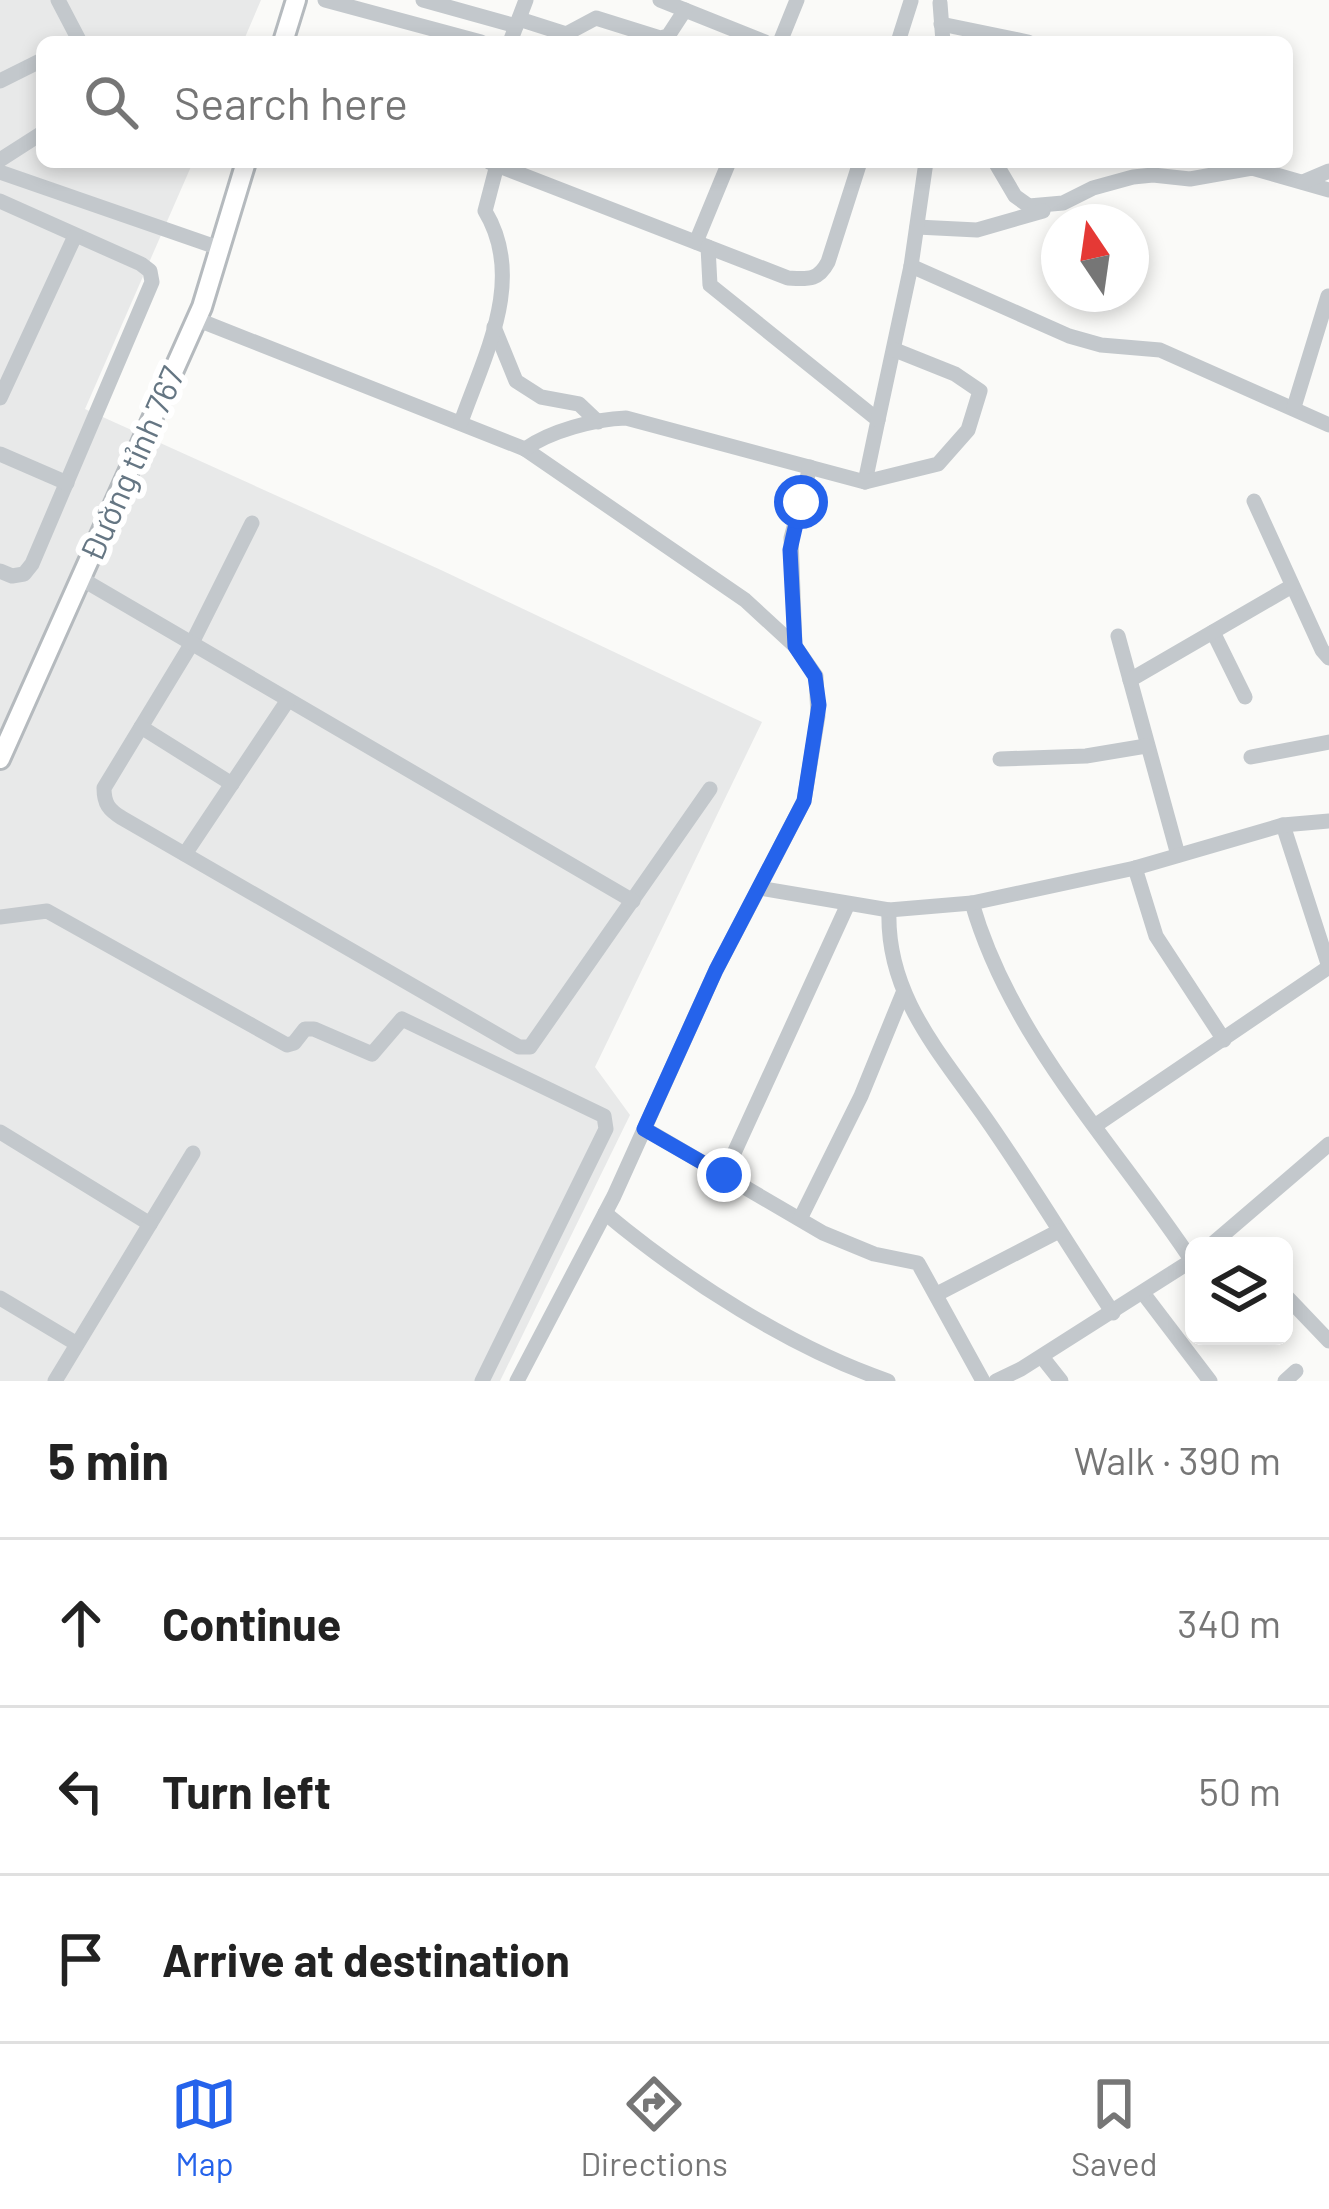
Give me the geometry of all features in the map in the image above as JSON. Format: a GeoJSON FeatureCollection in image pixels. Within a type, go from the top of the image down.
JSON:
{"type":"FeatureCollection","features":[{"type":"Feature","properties":{"kind":"main road"},"geometry":{"type":"LineString","coordinates":[[285,36],[296,0]]}},
{"type":"Feature","properties":{"kind":"main road","name":"Đường tỉnh 767"},"geometry":{"type":"LineString","coordinates":[[0,759],[196,319],[244,168]]}},
{"type":"Feature","properties":{"kind":"street"},"geometry":{"type":"LineString","coordinates":[[58,0],[77,36]]}},
{"type":"Feature","properties":{"kind":"street"},"geometry":{"type":"LineString","coordinates":[[325,0],[354,3],[461,36]]}},
{"type":"Feature","properties":{"kind":"street"},"geometry":{"type":"LineString","coordinates":[[423,0],[515,29],[566,34],[596,18],[654,36]]}},
{"type":"Feature","properties":{"kind":"street"},"geometry":{"type":"LineString","coordinates":[[515,29],[526,0]]}},
{"type":"Feature","properties":{"kind":"street"},"geometry":{"type":"LineString","coordinates":[[660,0],[750,36]]}},
{"type":"Feature","properties":{"kind":"street"},"geometry":{"type":"LineString","coordinates":[[782,36],[797,0]]}},
{"type":"Feature","properties":{"kind":"street"},"geometry":{"type":"LineString","coordinates":[[900,36],[910,1],[943,2],[942,36]]}},
{"type":"Feature","properties":{"kind":"street"},"geometry":{"type":"LineString","coordinates":[[451,33],[458,9]]}},
{"type":"Feature","properties":{"kind":"street"},"geometry":{"type":"LineString","coordinates":[[668,36],[685,10]]}},
{"type":"Feature","properties":{"kind":"street"},"geometry":{"type":"LineString","coordinates":[[941,24],[999,36]]}},
{"type":"Feature","properties":{"kind":"street"},"geometry":{"type":"LineString","coordinates":[[0,81],[36,63]]}},
{"type":"Feature","properties":{"kind":"street"},"geometry":{"type":"LineString","coordinates":[[0,160],[36,137]]}},
{"type":"Feature","properties":{"kind":"street"},"geometry":{"type":"LineString","coordinates":[[461,422],[501,306],[504,258],[497,230],[484,211],[492,168]]}},
{"type":"Feature","properties":{"kind":"street"},"geometry":{"type":"LineString","coordinates":[[503,168],[788,278],[811,280],[822,274],[858,168]]}},
{"type":"Feature","properties":{"kind":"street"},"geometry":{"type":"LineString","coordinates":[[727,168],[702,244],[710,285],[878,420]]}},
{"type":"Feature","properties":{"kind":"street"},"geometry":{"type":"LineString","coordinates":[[866,482],[911,266],[925,168]]}},
{"type":"Feature","properties":{"kind":"street"},"geometry":{"type":"LineString","coordinates":[[999,168],[1016,196],[1029,206],[1063,203]]}},
{"type":"Feature","properties":{"kind":"street"},"geometry":{"type":"LineString","coordinates":[[917,227],[977,230],[1063,203],[1094,188],[1153,175],[1190,178],[1252,168],[1329,190]]}},
{"type":"Feature","properties":{"kind":"street"},"geometry":{"type":"LineString","coordinates":[[1300,182],[1329,171]]}},
{"type":"Feature","properties":{"kind":"street"},"geometry":{"type":"LineString","coordinates":[[0,172],[219,248]]}},
{"type":"Feature","properties":{"kind":"street"},"geometry":{"type":"LineString","coordinates":[[0,201],[141,264],[150,271],[152,282],[68,483],[24,574],[0,571]]}},
{"type":"Feature","properties":{"kind":"street"},"geometry":{"type":"LineString","coordinates":[[0,398],[75,236]]}},
{"type":"Feature","properties":{"kind":"street"},"geometry":{"type":"LineString","coordinates":[[911,266],[1069,336],[1160,350],[1329,425]]}},
{"type":"Feature","properties":{"kind":"street"},"geometry":{"type":"LineString","coordinates":[[1294,407],[1328,296]]}},
{"type":"Feature","properties":{"kind":"street"},"geometry":{"type":"LineString","coordinates":[[196,319],[525,448],[745,600],[795,646],[817,681],[818,716],[804,801],[716,970],[605,1213],[517,1381]]}},
{"type":"Feature","properties":{"kind":"street"},"geometry":{"type":"LineString","coordinates":[[494,327],[516,381],[541,398],[579,404],[598,422]]}},
{"type":"Feature","properties":{"kind":"street"},"geometry":{"type":"LineString","coordinates":[[525,448],[598,422],[635,419],[866,482],[938,464],[968,430],[980,391],[955,374],[895,350]]}},
{"type":"Feature","properties":{"kind":"street"},"geometry":{"type":"LineString","coordinates":[[0,454],[68,483]]}},
{"type":"Feature","properties":{"kind":"street"},"geometry":{"type":"LineString","coordinates":[[795,646],[791,538],[811,467]]}},
{"type":"Feature","properties":{"kind":"street"},"geometry":{"type":"LineString","coordinates":[[1254,501],[1329,658]]}},
{"type":"Feature","properties":{"kind":"street"},"geometry":{"type":"LineString","coordinates":[[252,524],[192,643],[104,788],[110,811],[519,1047],[530,1047],[710,789]]}},
{"type":"Feature","properties":{"kind":"street"},"geometry":{"type":"LineString","coordinates":[[80,578],[633,902]]}},
{"type":"Feature","properties":{"kind":"street"},"geometry":{"type":"LineString","coordinates":[[1130,680],[1292,586]]}},
{"type":"Feature","properties":{"kind":"street"},"geometry":{"type":"LineString","coordinates":[[1213,632],[1245,697]]}},
{"type":"Feature","properties":{"kind":"street"},"geometry":{"type":"LineString","coordinates":[[1118,636],[1178,855]]}},
{"type":"Feature","properties":{"kind":"street"},"geometry":{"type":"LineString","coordinates":[[185,854],[288,700]]}},
{"type":"Feature","properties":{"kind":"street"},"geometry":{"type":"LineString","coordinates":[[141,727],[232,784]]}},
{"type":"Feature","properties":{"kind":"street"},"geometry":{"type":"LineString","coordinates":[[1251,758],[1329,742]]}},
{"type":"Feature","properties":{"kind":"street"},"geometry":{"type":"LineString","coordinates":[[1000,759],[1086,756],[1146,746]]}},
{"type":"Feature","properties":{"kind":"street"},"geometry":{"type":"LineString","coordinates":[[759,887],[889,910],[972,903],[1135,868],[1283,825],[1329,820]]}},
{"type":"Feature","properties":{"kind":"street"},"geometry":{"type":"LineString","coordinates":[[1096,1125],[1329,967],[1283,825]]}},
{"type":"Feature","properties":{"kind":"street"},"geometry":{"type":"LineString","coordinates":[[1135,868],[1156,936],[1224,1040]]}},
{"type":"Feature","properties":{"kind":"street"},"geometry":{"type":"LineString","coordinates":[[972,903],[992,962],[1016,1007],[1072,1095],[1185,1249]]}},
{"type":"Feature","properties":{"kind":"street"},"geometry":{"type":"LineString","coordinates":[[724,1175],[848,904]]}},
{"type":"Feature","properties":{"kind":"street"},"geometry":{"type":"LineString","coordinates":[[889,910],[889,941],[903,993],[929,1040],[1113,1313]]}},
{"type":"Feature","properties":{"kind":"street"},"geometry":{"type":"LineString","coordinates":[[0,917],[47,911],[287,1045],[305,1029],[314,1029],[372,1054],[402,1018],[604,1116],[606,1129],[482,1381]]}},
{"type":"Feature","properties":{"kind":"street"},"geometry":{"type":"LineString","coordinates":[[800,1219],[861,1096],[903,993]]}},
{"type":"Feature","properties":{"kind":"street"},"geometry":{"type":"LineString","coordinates":[[644,1129],[860,1249],[918,1263],[983,1381]]}},
{"type":"Feature","properties":{"kind":"street"},"geometry":{"type":"LineString","coordinates":[[0,1132],[150,1224]]}},
{"type":"Feature","properties":{"kind":"street"},"geometry":{"type":"LineString","coordinates":[[1235,1237],[1329,1144]]}},
{"type":"Feature","properties":{"kind":"street"},"geometry":{"type":"LineString","coordinates":[[55,1381],[193,1153]]}},
{"type":"Feature","properties":{"kind":"street"},"geometry":{"type":"LineString","coordinates":[[605,1213],[680,1272],[842,1364],[888,1381]]}},
{"type":"Feature","properties":{"kind":"street"},"geometry":{"type":"LineString","coordinates":[[937,1294],[1059,1232]]}},
{"type":"Feature","properties":{"kind":"street"},"geometry":{"type":"LineString","coordinates":[[996,1381],[1185,1265]]}},
{"type":"Feature","properties":{"kind":"street"},"geometry":{"type":"LineString","coordinates":[[1143,1294],[1210,1381]]}},
{"type":"Feature","properties":{"kind":"street"},"geometry":{"type":"LineString","coordinates":[[0,1298],[77,1344]]}},
{"type":"Feature","properties":{"kind":"street"},"geometry":{"type":"LineString","coordinates":[[1293,1303],[1329,1341]]}},
{"type":"Feature","properties":{"kind":"street"},"geometry":{"type":"LineString","coordinates":[[1042,1357],[1061,1381]]}},
{"type":"Feature","properties":{"kind":"shaded area"},"geometry":{"type":"Polygon","coordinates":[[[0,0],[261,0],[246,36],[36,36],[36,168],[190,168],[85,409],[762,722],[595,1067],[630,1115],[500,1381],[0,1381],[0,0]]]}},
{"type":"Feature","properties":{"kind":"route"},"geometry":{"type":"LineString","coordinates":[[724,1175],[644,1129],[716,970],[804,801],[819,705],[815,676],[795,646],[790,550],[801,502]]}}]}
